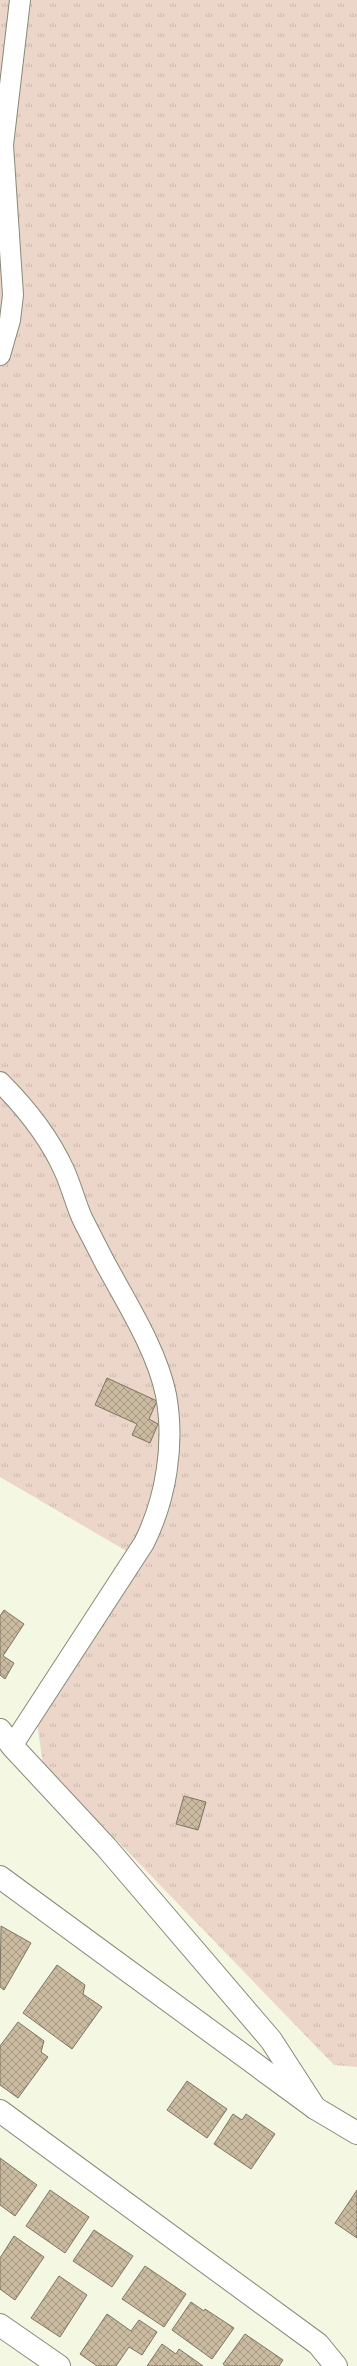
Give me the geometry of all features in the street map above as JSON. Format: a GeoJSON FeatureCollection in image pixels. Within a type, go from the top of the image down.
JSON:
{"type":"FeatureCollection","features":[{"type":"Feature","properties":{"kind":"street"},"geometry":{"type":"LineString","coordinates":[[6,1738],[106,1847],[266,2034],[315,2108]]}},
{"type":"Feature","properties":{"kind":"street"},"geometry":{"type":"LineString","coordinates":[[0,1877],[315,2108],[357,2133]]}},
{"type":"Feature","properties":{"kind":"street"},"geometry":{"type":"LineString","coordinates":[[0,2111],[318,2344],[336,2366]]}},
{"type":"Feature","properties":{"kind":"street"},"geometry":{"type":"LineString","coordinates":[[0,2325],[59,2366]]}},
{"type":"Feature","properties":{"kind":"lane"},"geometry":{"type":"LineString","coordinates":[[0,355],[10,320],[13,295],[3,145],[20,0]]}},
{"type":"Feature","properties":{"kind":"lane"},"geometry":{"type":"LineString","coordinates":[[0,1082],[20,1102],[38,1126],[63,1169],[82,1218],[154,1359],[166,1395],[169,1428],[168,1457],[164,1484],[153,1524],[144,1543],[6,1738]]}},
{"type":"Feature","properties":{"kind":"green space"},"geometry":{"type":"Polygon","coordinates":[[[0,0],[357,0],[357,2067],[334,2065],[43,1764],[37,1723],[135,1556],[0,1477],[0,0]]]}},
{"type":"Feature","properties":{"kind":"building"},"geometry":{"type":"Polygon","coordinates":[[[107,1378],[157,1401],[149,1419],[158,1424],[150,1443],[132,1435],[137,1424],[95,1405],[107,1378]]]}},
{"type":"Feature","properties":{"kind":"building"},"geometry":{"type":"Polygon","coordinates":[[[4,1610],[24,1624],[3,1656],[14,1663],[5,1679],[0,1675],[0,1616],[4,1610]]]}},
{"type":"Feature","properties":{"kind":"building"},"geometry":{"type":"Polygon","coordinates":[[[184,1796],[206,1802],[198,1830],[176,1824],[184,1796]]]}},
{"type":"Feature","properties":{"kind":"building"},"geometry":{"type":"Polygon","coordinates":[[[1,1926],[31,1943],[4,1990],[0,1987],[1,1926]]]}},
{"type":"Feature","properties":{"kind":"building"},"geometry":{"type":"Polygon","coordinates":[[[57,1965],[85,1985],[83,1994],[102,2007],[72,2049],[23,2013],[57,1965]]]}},
{"type":"Feature","properties":{"kind":"building"},"geometry":{"type":"Polygon","coordinates":[[[18,2022],[44,2041],[41,2052],[48,2057],[18,2098],[0,2085],[0,2046],[18,2022]]]}},
{"type":"Feature","properties":{"kind":"building"},"geometry":{"type":"Polygon","coordinates":[[[187,2081],[227,2109],[207,2138],[167,2110],[187,2081]]]}},
{"type":"Feature","properties":{"kind":"building"},"geometry":{"type":"Polygon","coordinates":[[[233,2114],[242,2120],[246,2114],[275,2134],[251,2169],[214,2144],[233,2114]]]}},
{"type":"Feature","properties":{"kind":"building"},"geometry":{"type":"Polygon","coordinates":[[[0,2158],[37,2185],[15,2216],[0,2205],[0,2158]]]}},
{"type":"Feature","properties":{"kind":"building"},"geometry":{"type":"Polygon","coordinates":[[[50,2190],[89,2217],[65,2253],[26,2226],[50,2190]]]}},
{"type":"Feature","properties":{"kind":"building"},"geometry":{"type":"Polygon","coordinates":[[[357,2190],[357,2238],[335,2223],[357,2190]]]}},
{"type":"Feature","properties":{"kind":"building"},"geometry":{"type":"Polygon","coordinates":[[[94,2230],[133,2256],[112,2287],[73,2261],[94,2230]]]}},
{"type":"Feature","properties":{"kind":"building"},"geometry":{"type":"Polygon","coordinates":[[[14,2236],[44,2257],[15,2300],[0,2289],[0,2258],[14,2236]]]}},
{"type":"Feature","properties":{"kind":"building"},"geometry":{"type":"Polygon","coordinates":[[[145,2266],[186,2294],[164,2327],[122,2299],[145,2266]]]}},
{"type":"Feature","properties":{"kind":"building"},"geometry":{"type":"Polygon","coordinates":[[[59,2276],[87,2295],[60,2337],[31,2318],[59,2276]]]}},
{"type":"Feature","properties":{"kind":"building"},"geometry":{"type":"Polygon","coordinates":[[[191,2302],[204,2311],[205,2309],[234,2328],[212,2359],[172,2330],[191,2302]]]}},
{"type":"Feature","properties":{"kind":"building"},"geometry":{"type":"Polygon","coordinates":[[[107,2314],[131,2331],[139,2320],[157,2332],[142,2355],[129,2347],[116,2366],[97,2366],[80,2354],[107,2314]]]}},
{"type":"Feature","properties":{"kind":"building"},"geometry":{"type":"Polygon","coordinates":[[[245,2334],[283,2360],[279,2366],[226,2366],[223,2364],[245,2334]]]}},
{"type":"Feature","properties":{"kind":"building"},"geometry":{"type":"Polygon","coordinates":[[[162,2344],[176,2354],[179,2349],[203,2366],[147,2366],[162,2344]]]}}]}
